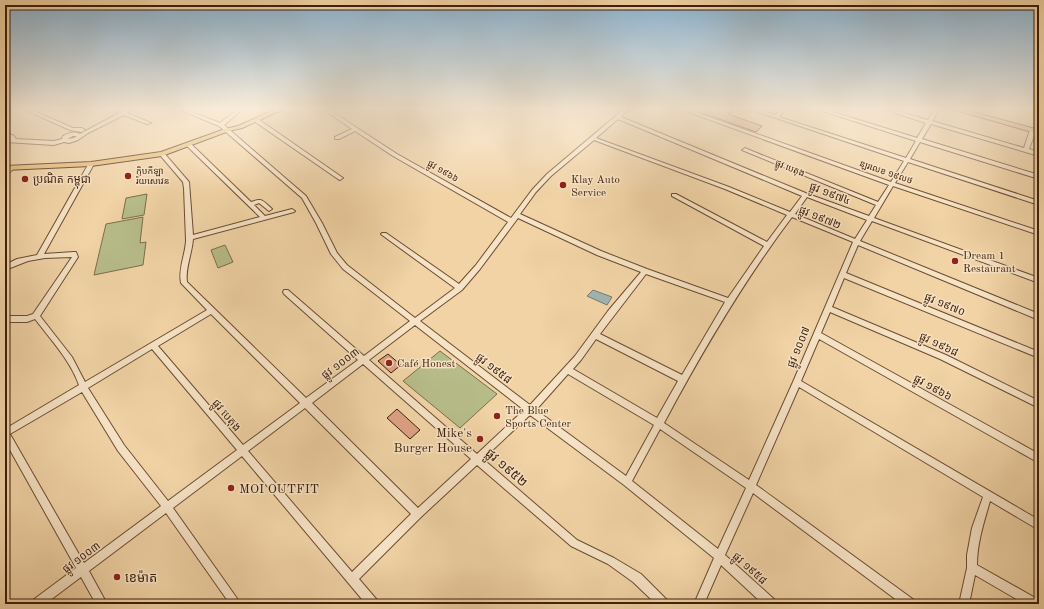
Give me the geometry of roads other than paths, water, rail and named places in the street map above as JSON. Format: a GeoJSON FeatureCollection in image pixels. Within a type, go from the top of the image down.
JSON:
{"type":"FeatureCollection","features":[{"type":"Feature","properties":{"kind":"main road"},"geometry":{"type":"LineString","coordinates":[[8,168],[91,164],[162,154],[189,145],[204,137]]}},
{"type":"Feature","properties":{"kind":"street"},"geometry":{"type":"LineString","coordinates":[[12,137],[15,141]]}},
{"type":"Feature","properties":{"kind":"street"},"geometry":{"type":"LineString","coordinates":[[5,140],[54,143],[64,140],[71,141],[75,137]]}},
{"type":"Feature","properties":{"kind":"street","name":"ផ្លូវ ១៩៥៨"},"geometry":{"type":"LineString","coordinates":[[236,137],[304,197],[334,254],[345,267],[530,410],[627,482],[719,556],[771,604]]}},
{"type":"Feature","properties":{"kind":"street"},"geometry":{"type":"LineString","coordinates":[[281,137],[340,178]]}},
{"type":"Feature","properties":{"kind":"street","name":"ផ្លូវ ១៩៦៦"},"geometry":{"type":"LineString","coordinates":[[367,137],[395,156],[514,218],[645,271],[730,301]]}},
{"type":"Feature","properties":{"kind":"street","name":"ផ្លូវ ១៩៧៤"},"geometry":{"type":"LineString","coordinates":[[665,137],[806,195],[1039,281]]}},
{"type":"Feature","properties":{"kind":"street","name":"ន្ឡរលេខ ១៩លថ"},"geometry":{"type":"LineString","coordinates":[[762,137],[892,184],[1039,233]]}},
{"type":"Feature","properties":{"kind":"street"},"geometry":{"type":"LineString","coordinates":[[838,137],[1039,203]]}},
{"type":"Feature","properties":{"kind":"street"},"geometry":{"type":"LineString","coordinates":[[911,137],[1039,177]]}},
{"type":"Feature","properties":{"kind":"street"},"geometry":{"type":"LineString","coordinates":[[982,137],[1039,154]]}},
{"type":"Feature","properties":{"kind":"street"},"geometry":{"type":"LineString","coordinates":[[1026,150],[1033,137]]}},
{"type":"Feature","properties":{"kind":"street","name":"ផ្លូវ ១៩៧២"},"geometry":{"type":"LineString","coordinates":[[593,138],[702,178],[1039,318]]}},
{"type":"Feature","properties":{"kind":"street","name":"ផ្លូវ ១០០៣"},"geometry":{"type":"LineString","coordinates":[[37,604],[460,288],[478,267],[534,191],[550,175],[593,138]]}},
{"type":"Feature","properties":{"kind":"street","name":"ផ្លូវ ១០០៧"},"geometry":{"type":"LineString","coordinates":[[699,604],[797,382],[856,242],[919,140]]}},
{"type":"Feature","properties":{"kind":"street"},"geometry":{"type":"LineString","coordinates":[[189,145],[264,218]]}},
{"type":"Feature","properties":{"kind":"street","name":"ផ្លូវ បេតុង"},"geometry":{"type":"LineString","coordinates":[[745,150],[879,204]]}},
{"type":"Feature","properties":{"kind":"street"},"geometry":{"type":"LineString","coordinates":[[162,154],[186,182],[189,250],[182,276],[184,283],[418,514]]}},
{"type":"Feature","properties":{"kind":"street"},"geometry":{"type":"LineString","coordinates":[[39,257],[91,164]]}},
{"type":"Feature","properties":{"kind":"street"},"geometry":{"type":"LineString","coordinates":[[5,174],[8,168]]}},
{"type":"Feature","properties":{"kind":"street"},"geometry":{"type":"LineString","coordinates":[[674,195],[767,245]]}},
{"type":"Feature","properties":{"kind":"street"},"geometry":{"type":"LineString","coordinates":[[627,482],[730,301],[767,245],[806,195]]}},
{"type":"Feature","properties":{"kind":"street"},"geometry":{"type":"LineString","coordinates":[[250,204],[260,201],[270,209]]}},
{"type":"Feature","properties":{"kind":"street"},"geometry":{"type":"LineString","coordinates":[[189,238],[292,211]]}},
{"type":"Feature","properties":{"kind":"street"},"geometry":{"type":"LineString","coordinates":[[384,234],[460,288]]}},
{"type":"Feature","properties":{"kind":"street"},"geometry":{"type":"LineString","coordinates":[[5,268],[13,263],[39,257],[70,254],[74,254],[75,257],[36,316],[27,319],[5,318]]}},
{"type":"Feature","properties":{"kind":"street"},"geometry":{"type":"LineString","coordinates":[[352,579],[418,514],[530,410],[568,370],[645,271]]}},
{"type":"Feature","properties":{"kind":"street","name":"ផ្លូវ ១៩៧០"},"geometry":{"type":"LineString","coordinates":[[842,274],[1039,355]]}},
{"type":"Feature","properties":{"kind":"street","name":"ផ្លូវ ១៩៥២"},"geometry":{"type":"LineString","coordinates":[[286,292],[557,530],[574,543],[611,561],[637,578],[663,604]]}},
{"type":"Feature","properties":{"kind":"street","name":"ផ្លូវ ១៩៦៨"},"geometry":{"type":"LineString","coordinates":[[828,308],[942,357],[1039,405]]}},
{"type":"Feature","properties":{"kind":"street"},"geometry":{"type":"LineString","coordinates":[[102,604],[5,433],[211,311]]}},
{"type":"Feature","properties":{"kind":"street"},"geometry":{"type":"LineString","coordinates":[[36,316],[68,358],[81,379],[83,387],[121,448],[167,507],[236,604]]}},
{"type":"Feature","properties":{"kind":"street","name":"ផ្លូវ ១៩៦៦"},"geometry":{"type":"LineString","coordinates":[[816,334],[1039,458]]}},
{"type":"Feature","properties":{"kind":"street"},"geometry":{"type":"LineString","coordinates":[[595,335],[684,380]]}},
{"type":"Feature","properties":{"kind":"street","name":"ផ្លូវ បេតុង"},"geometry":{"type":"LineString","coordinates":[[152,345],[373,604]]}},
{"type":"Feature","properties":{"kind":"street"},"geometry":{"type":"LineString","coordinates":[[568,370],[659,424],[750,486],[850,558],[910,604]]}},
{"type":"Feature","properties":{"kind":"street"},"geometry":{"type":"LineString","coordinates":[[797,382],[1039,525]]}},
{"type":"Feature","properties":{"kind":"street"},"geometry":{"type":"LineString","coordinates":[[964,604],[972,568],[972,555],[977,528],[988,495]]}},
{"type":"Feature","properties":{"kind":"street"},"geometry":{"type":"LineString","coordinates":[[972,568],[1030,603]]}},
{"type":"Feature","properties":{"kind":"water"},"geometry":{"type":"Polygon","coordinates":[[[593,290],[612,297],[607,305],[587,296],[593,290]]]}},
{"type":"Feature","properties":{"kind":"place","name":"ក្លិបកីឡា រ៉យសេវេន"},"geometry":{"type":"Point","coordinates":[128,176]}},
{"type":"Feature","properties":{"kind":"place","name":"ប្រណិត កម្ពុជា"},"geometry":{"type":"Point","coordinates":[25,179]}},
{"type":"Feature","properties":{"kind":"place","name":"Klay Auto Service"},"geometry":{"type":"Point","coordinates":[563,185]}},
{"type":"Feature","properties":{"kind":"place","name":"Dream 1 Restaurant"},"geometry":{"type":"Point","coordinates":[955,261]}},
{"type":"Feature","properties":{"kind":"place","name":"Café Honest"},"geometry":{"type":"Point","coordinates":[389,363]}},
{"type":"Feature","properties":{"kind":"place","name":"The Blue Sports Center"},"geometry":{"type":"Point","coordinates":[497,416]}},
{"type":"Feature","properties":{"kind":"place","name":"Mike's Burger House"},"geometry":{"type":"Point","coordinates":[480,439]}},
{"type":"Feature","properties":{"kind":"place","name":"MOI OUTFIT"},"geometry":{"type":"Point","coordinates":[231,488]}},
{"type":"Feature","properties":{"kind":"place","name":"ខេម៉ាត"},"geometry":{"type":"Point","coordinates":[117,577]}}]}
